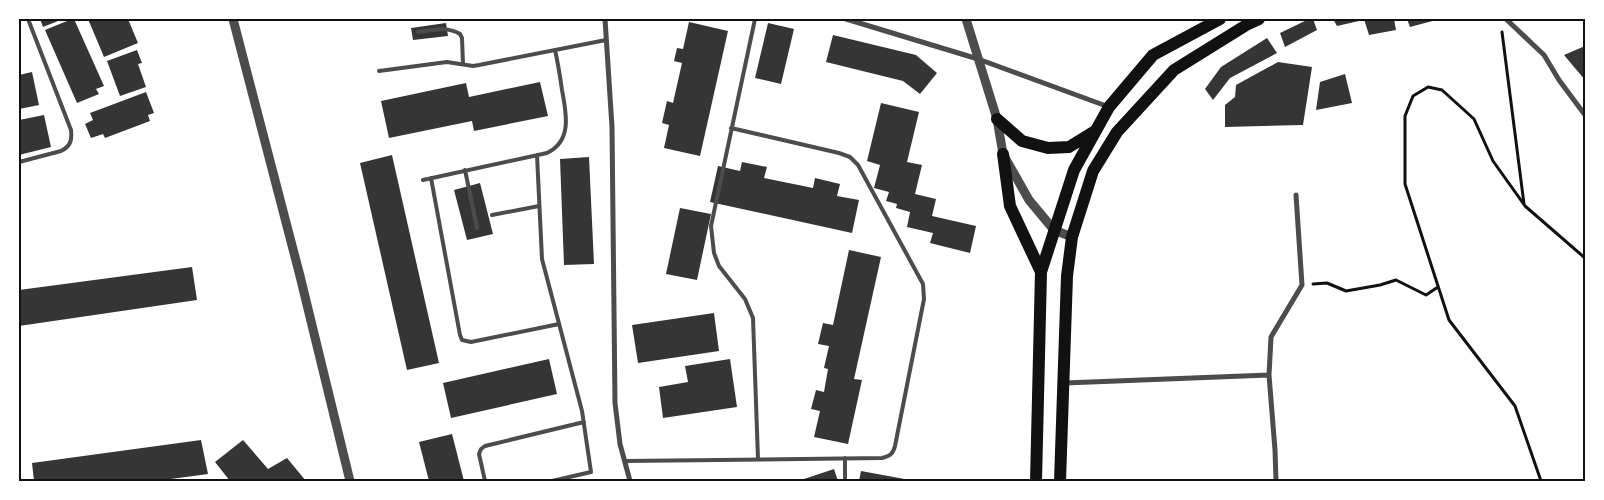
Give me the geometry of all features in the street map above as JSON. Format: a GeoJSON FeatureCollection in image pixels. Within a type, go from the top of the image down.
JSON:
{"type":"FeatureCollection","features":[{"type":"Feature","properties":{"kind":"main road"},"geometry":{"type":"LineString","coordinates":[[1036,481],[1041,272],[1074,170],[1109,107],[1153,56],[1220,19]]}},
{"type":"Feature","properties":{"kind":"main road"},"geometry":{"type":"LineString","coordinates":[[1060,481],[1067,276],[1072,237],[1093,171],[1117,132],[1174,70],[1259,19]]}},
{"type":"Feature","properties":{"kind":"main road"},"geometry":{"type":"LineString","coordinates":[[997,119],[1022,141],[1048,148],[1069,147],[1094,132]]}},
{"type":"Feature","properties":{"kind":"main road"},"geometry":{"type":"LineString","coordinates":[[1003,154],[1010,206],[1041,272]]}},
{"type":"Feature","properties":{"kind":"street"},"geometry":{"type":"LineString","coordinates":[[233,19],[300,276],[350,481]]}},
{"type":"Feature","properties":{"kind":"street"},"geometry":{"type":"LineString","coordinates":[[605,19],[612,127],[615,404],[620,444],[630,481]]}},
{"type":"Feature","properties":{"kind":"street"},"geometry":{"type":"LineString","coordinates":[[846,19],[978,59],[1109,107]]}},
{"type":"Feature","properties":{"kind":"street"},"geometry":{"type":"LineString","coordinates":[[966,19],[997,119],[1003,154],[1029,200],[1054,230],[1072,237]]}},
{"type":"Feature","properties":{"kind":"street"},"geometry":{"type":"LineString","coordinates":[[1506,19],[1544,55],[1559,80],[1585,115]]}},
{"type":"Feature","properties":{"kind":"street"},"geometry":{"type":"LineString","coordinates":[[1276,481],[1269,375],[1271,337],[1302,285],[1296,195]]}},
{"type":"Feature","properties":{"kind":"street"},"geometry":{"type":"LineString","coordinates":[[1064,383],[1269,375]]}},
{"type":"Feature","properties":{"kind":"lane"},"geometry":{"type":"LineString","coordinates":[[19,162],[61,151],[67,148],[72,137],[71,130],[28,19]]}},
{"type":"Feature","properties":{"kind":"lane"},"geometry":{"type":"LineString","coordinates":[[755,19],[711,226],[714,253],[719,266],[745,299],[753,318],[758,459]]}},
{"type":"Feature","properties":{"kind":"lane"},"geometry":{"type":"LineString","coordinates":[[418,32],[451,29],[460,34],[462,38],[463,64]]}},
{"type":"Feature","properties":{"kind":"lane"},"geometry":{"type":"LineString","coordinates":[[380,71],[447,62],[479,65],[606,40]]}},
{"type":"Feature","properties":{"kind":"lane"},"geometry":{"type":"LineString","coordinates":[[423,180],[547,153],[556,148],[560,142],[567,120],[555,50]]}},
{"type":"Feature","properties":{"kind":"lane"},"geometry":{"type":"LineString","coordinates":[[625,461],[882,458],[890,456],[893,452],[924,299],[923,284],[858,165],[850,157],[731,128]]}},
{"type":"Feature","properties":{"kind":"lane"},"geometry":{"type":"LineString","coordinates":[[537,155],[542,259],[582,411],[591,472],[552,481]]}},
{"type":"Feature","properties":{"kind":"lane"},"geometry":{"type":"LineString","coordinates":[[465,170],[477,228]]}},
{"type":"Feature","properties":{"kind":"lane"},"geometry":{"type":"LineString","coordinates":[[431,178],[462,340],[471,342],[559,324]]}},
{"type":"Feature","properties":{"kind":"lane"},"geometry":{"type":"LineString","coordinates":[[492,215],[539,206]]}},
{"type":"Feature","properties":{"kind":"lane"},"geometry":{"type":"LineString","coordinates":[[485,481],[479,454],[484,446],[584,422]]}},
{"type":"Feature","properties":{"kind":"lane"},"geometry":{"type":"LineString","coordinates":[[845,458],[845,481]]}},
{"type":"Feature","properties":{"kind":"path"},"geometry":{"type":"LineString","coordinates":[[1502,29],[1525,206]]}},
{"type":"Feature","properties":{"kind":"path"},"geometry":{"type":"LineString","coordinates":[[1540,481],[1515,406],[1449,320],[1438,287],[1405,184],[1405,116],[1413,96],[1428,88],[1442,90],[1474,119],[1493,161],[1525,206],[1585,258]]}},
{"type":"Feature","properties":{"kind":"path"},"geometry":{"type":"LineString","coordinates":[[1302,285],[1327,283],[1346,291],[1396,280],[1426,295],[1438,287]]}},
{"type":"Feature","properties":{"kind":"building"},"geometry":{"type":"Polygon","coordinates":[[[40,19],[63,19],[43,27],[40,19]]]}},
{"type":"Feature","properties":{"kind":"building"},"geometry":{"type":"Polygon","coordinates":[[[74,19],[104,86],[96,89],[99,94],[77,103],[45,30],[74,19]]]}},
{"type":"Feature","properties":{"kind":"building"},"geometry":{"type":"Polygon","coordinates":[[[88,19],[128,19],[138,43],[104,57],[88,19]]]}},
{"type":"Feature","properties":{"kind":"building"},"geometry":{"type":"Polygon","coordinates":[[[1309,19],[1313,19],[1317,30],[1285,47],[1280,33],[1309,19]]]}},
{"type":"Feature","properties":{"kind":"building"},"geometry":{"type":"Polygon","coordinates":[[[1333,19],[1358,19],[1359,21],[1337,26],[1333,19]]]}},
{"type":"Feature","properties":{"kind":"building"},"geometry":{"type":"Polygon","coordinates":[[[1364,19],[1394,19],[1396,30],[1369,35],[1364,19]]]}},
{"type":"Feature","properties":{"kind":"building"},"geometry":{"type":"Polygon","coordinates":[[[1407,19],[1440,19],[1410,27],[1407,19]]]}},
{"type":"Feature","properties":{"kind":"building"},"geometry":{"type":"Polygon","coordinates":[[[689,22],[728,31],[700,156],[664,148],[669,125],[662,123],[667,101],[673,103],[682,63],[674,61],[677,48],[683,49],[689,22]]]}},
{"type":"Feature","properties":{"kind":"building"},"geometry":{"type":"Polygon","coordinates":[[[446,23],[448,36],[413,40],[411,28],[446,23]]]}},
{"type":"Feature","properties":{"kind":"building"},"geometry":{"type":"Polygon","coordinates":[[[768,23],[794,29],[781,84],[755,78],[768,23]]]}},
{"type":"Feature","properties":{"kind":"building"},"geometry":{"type":"Polygon","coordinates":[[[833,35],[916,55],[937,73],[920,94],[903,81],[826,62],[833,35]]]}},
{"type":"Feature","properties":{"kind":"building"},"geometry":{"type":"Polygon","coordinates":[[[1267,38],[1277,53],[1230,78],[1213,100],[1205,89],[1221,67],[1267,38]]]}},
{"type":"Feature","properties":{"kind":"building"},"geometry":{"type":"Polygon","coordinates":[[[1585,46],[1585,80],[1564,55],[1585,46]]]}},
{"type":"Feature","properties":{"kind":"building"},"geometry":{"type":"Polygon","coordinates":[[[137,50],[142,63],[138,64],[146,87],[120,96],[107,61],[137,50]]]}},
{"type":"Feature","properties":{"kind":"building"},"geometry":{"type":"Polygon","coordinates":[[[1278,62],[1312,67],[1303,125],[1225,127],[1225,105],[1235,97],[1236,85],[1278,62]]]}},
{"type":"Feature","properties":{"kind":"building"},"geometry":{"type":"Polygon","coordinates":[[[32,72],[39,105],[19,109],[19,75],[32,72]]]}},
{"type":"Feature","properties":{"kind":"building"},"geometry":{"type":"Polygon","coordinates":[[[1345,74],[1352,103],[1316,110],[1320,82],[1345,74]]]}},
{"type":"Feature","properties":{"kind":"building"},"geometry":{"type":"Polygon","coordinates":[[[540,82],[548,116],[474,131],[472,121],[389,138],[381,101],[466,83],[469,97],[540,82]]]}},
{"type":"Feature","properties":{"kind":"building"},"geometry":{"type":"Polygon","coordinates":[[[146,92],[154,113],[148,115],[150,121],[105,138],[103,134],[91,138],[85,124],[93,120],[90,113],[146,92]]]}},
{"type":"Feature","properties":{"kind":"building"},"geometry":{"type":"Polygon","coordinates":[[[881,103],[919,112],[907,162],[922,165],[915,194],[936,199],[932,216],[976,226],[970,253],[930,243],[933,233],[907,227],[910,212],[896,208],[897,204],[886,201],[889,192],[874,188],[880,165],[867,161],[881,103]]]}},
{"type":"Feature","properties":{"kind":"building"},"geometry":{"type":"Polygon","coordinates":[[[44,115],[51,147],[19,155],[19,120],[44,115]]]}},
{"type":"Feature","properties":{"kind":"building"},"geometry":{"type":"Polygon","coordinates":[[[392,155],[439,363],[407,370],[360,163],[392,155]]]}},
{"type":"Feature","properties":{"kind":"building"},"geometry":{"type":"Polygon","coordinates":[[[589,157],[594,264],[564,265],[560,159],[589,157]]]}},
{"type":"Feature","properties":{"kind":"building"},"geometry":{"type":"Polygon","coordinates":[[[742,162],[767,167],[764,178],[813,188],[815,178],[840,184],[837,196],[859,200],[852,233],[710,202],[718,166],[740,171],[742,162]]]}},
{"type":"Feature","properties":{"kind":"building"},"geometry":{"type":"Polygon","coordinates":[[[480,183],[493,234],[467,240],[454,190],[480,183]]]}},
{"type":"Feature","properties":{"kind":"building"},"geometry":{"type":"Polygon","coordinates":[[[680,208],[711,214],[697,280],[666,274],[680,208]]]}},
{"type":"Feature","properties":{"kind":"building"},"geometry":{"type":"Polygon","coordinates":[[[849,250],[881,257],[854,379],[862,380],[848,444],[814,437],[820,411],[811,409],[816,390],[824,392],[828,369],[824,368],[829,346],[818,344],[823,323],[833,325],[849,250]]]}},
{"type":"Feature","properties":{"kind":"building"},"geometry":{"type":"Polygon","coordinates":[[[192,267],[197,300],[19,326],[19,290],[192,267]]]}},
{"type":"Feature","properties":{"kind":"building"},"geometry":{"type":"Polygon","coordinates":[[[714,313],[719,351],[638,363],[632,325],[714,313]]]}},
{"type":"Feature","properties":{"kind":"building"},"geometry":{"type":"Polygon","coordinates":[[[549,359],[557,394],[451,418],[443,383],[549,359]]]}},
{"type":"Feature","properties":{"kind":"building"},"geometry":{"type":"Polygon","coordinates":[[[730,359],[737,407],[663,418],[659,387],[688,382],[685,366],[730,359]]]}},
{"type":"Feature","properties":{"kind":"building"},"geometry":{"type":"Polygon","coordinates":[[[452,434],[464,481],[429,481],[419,442],[452,434]]]}},
{"type":"Feature","properties":{"kind":"building"},"geometry":{"type":"Polygon","coordinates":[[[201,440],[208,474],[156,481],[34,481],[32,463],[201,440]]]}},
{"type":"Feature","properties":{"kind":"building"},"geometry":{"type":"Polygon","coordinates":[[[243,440],[268,469],[287,458],[306,481],[230,481],[215,462],[243,440]]]}},
{"type":"Feature","properties":{"kind":"building"},"geometry":{"type":"Polygon","coordinates":[[[834,469],[838,481],[798,481],[834,469]]]}},
{"type":"Feature","properties":{"kind":"building"},"geometry":{"type":"Polygon","coordinates":[[[861,471],[910,480],[910,481],[859,481],[861,471]]]}}]}
